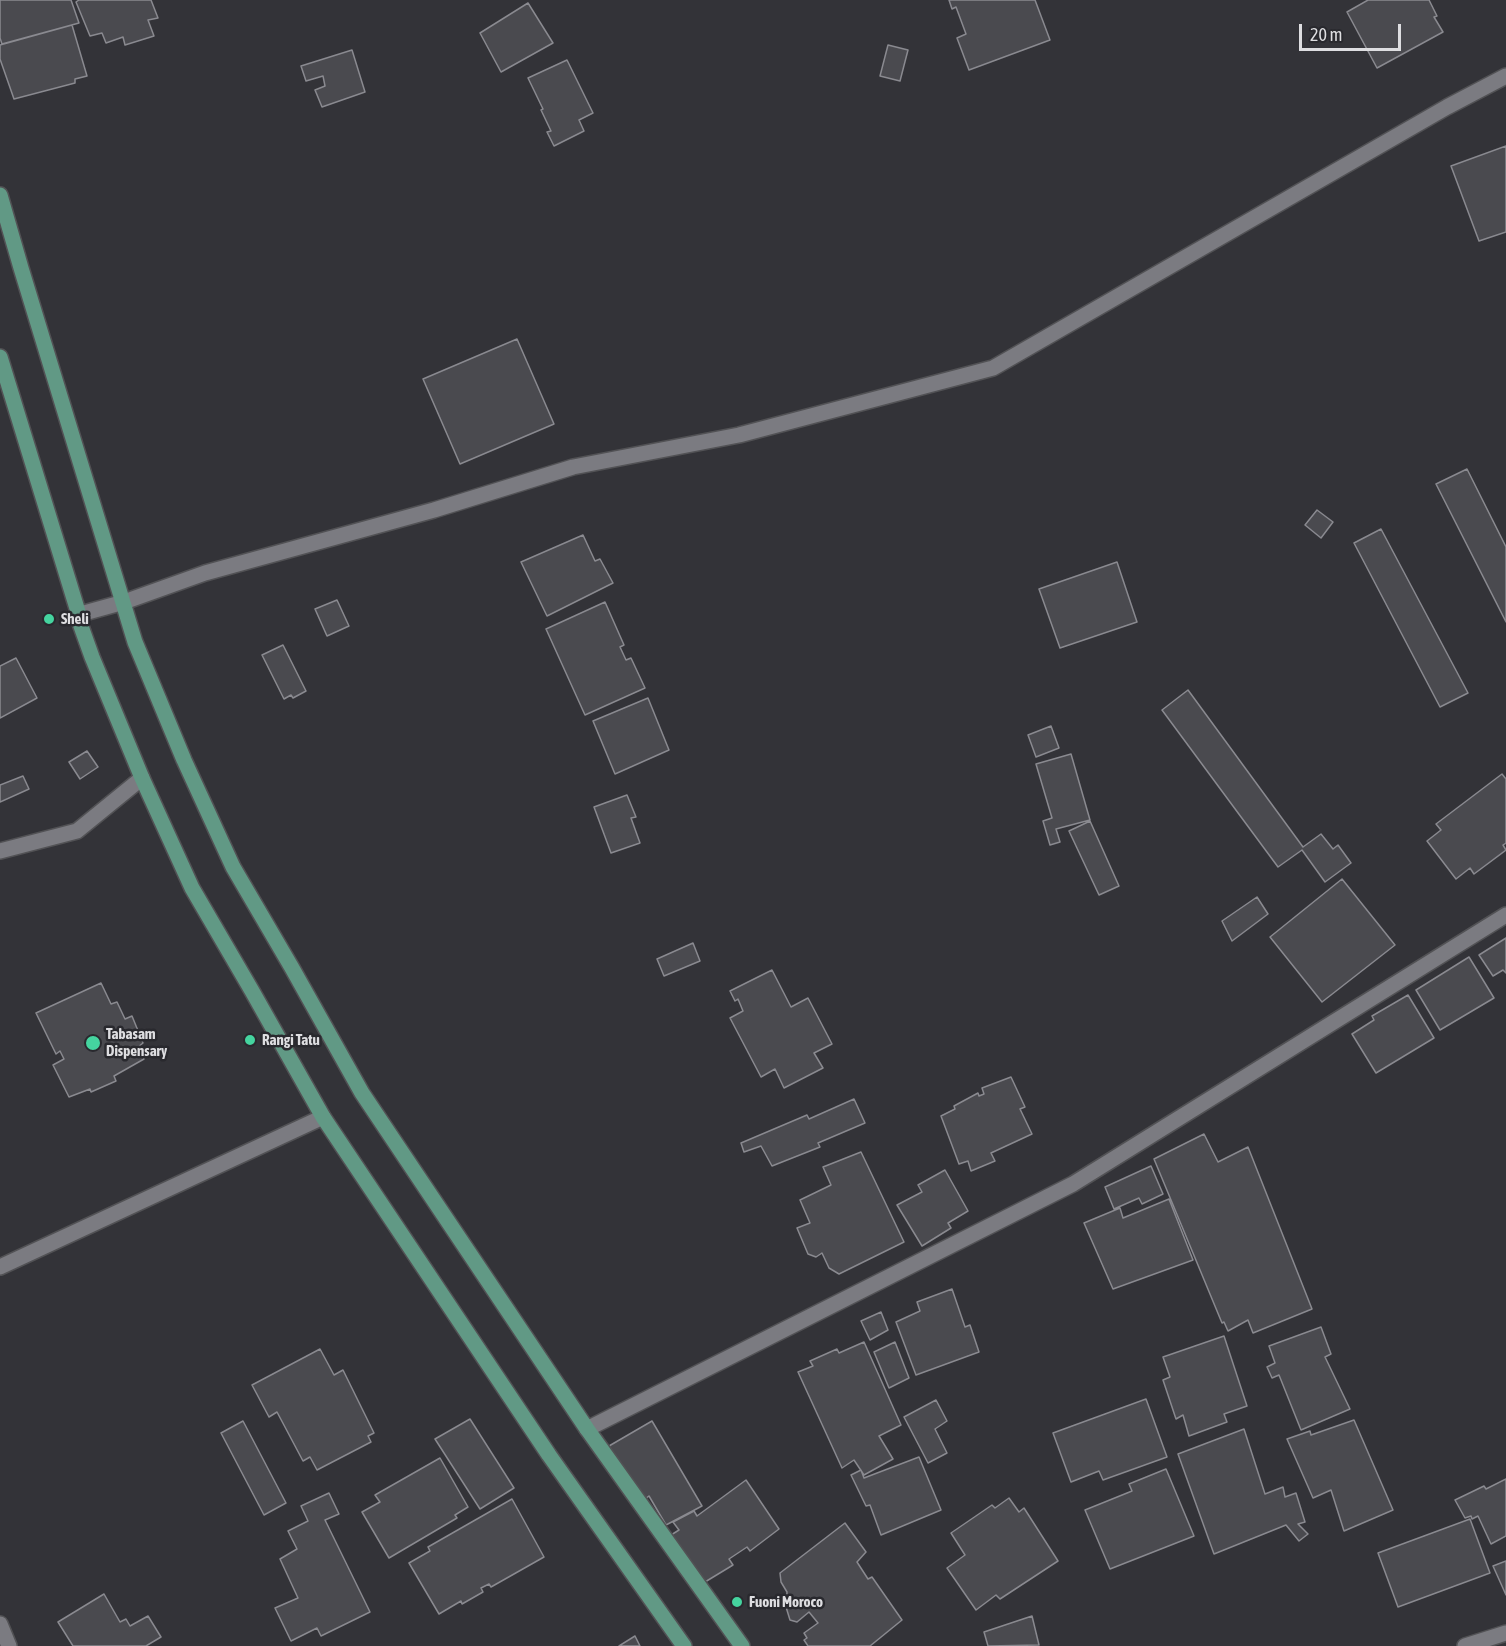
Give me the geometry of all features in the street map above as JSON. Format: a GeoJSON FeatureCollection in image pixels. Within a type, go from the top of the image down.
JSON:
{"type":"FeatureCollection","features":[{"type":"Feature","properties":{"kind":"main road"},"geometry":{"type":"LineString","coordinates":[[0,195],[135,642],[184,760],[233,867],[362,1093],[587,1429],[742,1646]]}},
{"type":"Feature","properties":{"kind":"main road"},"geometry":{"type":"LineString","coordinates":[[0,357],[92,657],[142,778],[192,888],[323,1117],[549,1455],[684,1646]]}},
{"type":"Feature","properties":{"kind":"street"},"geometry":{"type":"LineString","coordinates":[[78,615],[124,602],[205,573],[434,510],[573,467],[739,435],[993,368],[1446,107],[1506,76]]}},
{"type":"Feature","properties":{"kind":"street"},"geometry":{"type":"LineString","coordinates":[[0,851],[77,831],[142,778]]}},
{"type":"Feature","properties":{"kind":"street"},"geometry":{"type":"LineString","coordinates":[[587,1429],[1073,1184],[1506,915]]}},
{"type":"Feature","properties":{"kind":"street"},"geometry":{"type":"LineString","coordinates":[[0,1268],[323,1117]]}},
{"type":"Feature","properties":{"kind":"street"},"geometry":{"type":"LineString","coordinates":[[0,1624],[9,1646]]}},
{"type":"Feature","properties":{"kind":"street"},"geometry":{"type":"LineString","coordinates":[[1465,1646],[1506,1633]]}},
{"type":"Feature","properties":{"kind":"building"},"geometry":{"type":"Polygon","coordinates":[[[0,0],[71,0],[79,23],[2,44],[0,0]]]}},
{"type":"Feature","properties":{"kind":"building"},"geometry":{"type":"Polygon","coordinates":[[[79,0],[151,0],[158,18],[148,20],[154,36],[125,45],[123,37],[106,43],[102,33],[90,36],[76,2],[79,0]]]}},
{"type":"Feature","properties":{"kind":"building"},"geometry":{"type":"Polygon","coordinates":[[[949,0],[1035,0],[1050,40],[969,70],[957,38],[966,34],[956,7],[952,9],[949,0]]]}},
{"type":"Feature","properties":{"kind":"building"},"geometry":{"type":"Polygon","coordinates":[[[1368,0],[1429,0],[1437,16],[1434,17],[1443,32],[1377,68],[1347,12],[1368,0]]]}},
{"type":"Feature","properties":{"kind":"building"},"geometry":{"type":"Polygon","coordinates":[[[528,3],[553,43],[501,72],[480,33],[528,3]]]}},
{"type":"Feature","properties":{"kind":"building"},"geometry":{"type":"Polygon","coordinates":[[[72,25],[87,76],[75,79],[75,83],[14,99],[0,59],[0,45],[72,25]]]}},
{"type":"Feature","properties":{"kind":"building"},"geometry":{"type":"Polygon","coordinates":[[[888,45],[908,50],[900,81],[880,76],[888,45]]]}},
{"type":"Feature","properties":{"kind":"building"},"geometry":{"type":"Polygon","coordinates":[[[352,50],[365,92],[322,107],[315,90],[325,86],[323,76],[306,81],[301,66],[352,50]]]}},
{"type":"Feature","properties":{"kind":"building"},"geometry":{"type":"Polygon","coordinates":[[[567,60],[593,113],[579,120],[584,131],[554,146],[547,132],[551,131],[541,110],[543,109],[528,78],[567,60]]]}},
{"type":"Feature","properties":{"kind":"building"},"geometry":{"type":"Polygon","coordinates":[[[1506,146],[1506,232],[1479,241],[1451,166],[1506,146]]]}},
{"type":"Feature","properties":{"kind":"building"},"geometry":{"type":"Polygon","coordinates":[[[517,339],[554,424],[460,464],[423,379],[517,339]]]}},
{"type":"Feature","properties":{"kind":"building"},"geometry":{"type":"Polygon","coordinates":[[[1467,469],[1506,547],[1506,622],[1436,484],[1467,469]]]}},
{"type":"Feature","properties":{"kind":"building"},"geometry":{"type":"Polygon","coordinates":[[[1317,510],[1333,522],[1321,538],[1305,525],[1317,510]]]}},
{"type":"Feature","properties":{"kind":"building"},"geometry":{"type":"Polygon","coordinates":[[[1381,529],[1468,693],[1440,707],[1354,543],[1381,529]]]}},
{"type":"Feature","properties":{"kind":"building"},"geometry":{"type":"Polygon","coordinates":[[[583,535],[595,561],[600,559],[613,583],[547,616],[521,562],[583,535]]]}},
{"type":"Feature","properties":{"kind":"building"},"geometry":{"type":"Polygon","coordinates":[[[1117,562],[1137,622],[1060,648],[1039,589],[1117,562]]]}},
{"type":"Feature","properties":{"kind":"building"},"geometry":{"type":"Polygon","coordinates":[[[337,600],[349,626],[327,636],[315,609],[337,600]]]}},
{"type":"Feature","properties":{"kind":"building"},"geometry":{"type":"Polygon","coordinates":[[[605,602],[624,645],[620,647],[626,660],[631,658],[645,688],[585,715],[546,629],[605,602]]]}},
{"type":"Feature","properties":{"kind":"building"},"geometry":{"type":"Polygon","coordinates":[[[283,645],[306,691],[293,698],[291,695],[284,699],[262,655],[283,645]]]}},
{"type":"Feature","properties":{"kind":"building"},"geometry":{"type":"Polygon","coordinates":[[[16,658],[37,698],[0,718],[0,666],[16,658]]]}},
{"type":"Feature","properties":{"kind":"building"},"geometry":{"type":"Polygon","coordinates":[[[1188,690],[1303,847],[1321,834],[1333,849],[1338,845],[1351,863],[1325,882],[1302,850],[1278,867],[1162,710],[1188,690]]]}},
{"type":"Feature","properties":{"kind":"building"},"geometry":{"type":"Polygon","coordinates":[[[648,698],[669,750],[615,774],[593,721],[648,698]]]}},
{"type":"Feature","properties":{"kind":"building"},"geometry":{"type":"Polygon","coordinates":[[[1051,726],[1059,748],[1036,757],[1028,735],[1051,726]]]}},
{"type":"Feature","properties":{"kind":"building"},"geometry":{"type":"Polygon","coordinates":[[[87,751],[98,767],[80,779],[69,762],[87,751]]]}},
{"type":"Feature","properties":{"kind":"building"},"geometry":{"type":"Polygon","coordinates":[[[1071,754],[1090,820],[1056,829],[1060,842],[1050,845],[1043,821],[1052,818],[1036,764],[1071,754]]]}},
{"type":"Feature","properties":{"kind":"building"},"geometry":{"type":"Polygon","coordinates":[[[1502,774],[1506,779],[1506,843],[1503,845],[1506,850],[1474,874],[1470,868],[1456,879],[1427,841],[1441,830],[1436,824],[1502,774]]]}},
{"type":"Feature","properties":{"kind":"building"},"geometry":{"type":"Polygon","coordinates":[[[23,776],[29,789],[0,802],[0,785],[23,776]]]}},
{"type":"Feature","properties":{"kind":"building"},"geometry":{"type":"Polygon","coordinates":[[[627,795],[636,817],[631,818],[640,843],[611,853],[594,807],[627,795]]]}},
{"type":"Feature","properties":{"kind":"building"},"geometry":{"type":"Polygon","coordinates":[[[1090,821],[1119,886],[1099,895],[1069,831],[1090,821]]]}},
{"type":"Feature","properties":{"kind":"building"},"geometry":{"type":"Polygon","coordinates":[[[1342,879],[1395,945],[1322,1002],[1270,937],[1342,879]]]}},
{"type":"Feature","properties":{"kind":"building"},"geometry":{"type":"Polygon","coordinates":[[[1257,897],[1268,914],[1232,941],[1222,921],[1257,897]]]}},
{"type":"Feature","properties":{"kind":"building"},"geometry":{"type":"Polygon","coordinates":[[[1506,938],[1506,973],[1503,970],[1493,976],[1479,955],[1506,938]]]}},
{"type":"Feature","properties":{"kind":"building"},"geometry":{"type":"Polygon","coordinates":[[[693,943],[700,961],[664,976],[657,959],[693,943]]]}},
{"type":"Feature","properties":{"kind":"building"},"geometry":{"type":"Polygon","coordinates":[[[1469,957],[1494,998],[1440,1030],[1416,990],[1469,957]]]}},
{"type":"Feature","properties":{"kind":"building"},"geometry":{"type":"Polygon","coordinates":[[[772,970],[791,1007],[808,998],[832,1044],[814,1053],[823,1068],[784,1088],[775,1069],[761,1077],[730,1018],[743,1011],[738,999],[735,1001],[730,991],[772,970]]]}},
{"type":"Feature","properties":{"kind":"building"},"geometry":{"type":"Polygon","coordinates":[[[101,983],[111,1004],[117,1002],[125,1019],[132,1016],[143,1043],[138,1047],[144,1059],[114,1076],[116,1081],[91,1092],[90,1089],[69,1097],[53,1065],[64,1059],[60,1051],[56,1054],[36,1013],[101,983]]]}},
{"type":"Feature","properties":{"kind":"building"},"geometry":{"type":"Polygon","coordinates":[[[1408,995],[1434,1038],[1376,1073],[1352,1034],[1374,1020],[1372,1016],[1408,995]]]}},
{"type":"Feature","properties":{"kind":"building"},"geometry":{"type":"Polygon","coordinates":[[[1011,1077],[1025,1107],[1020,1109],[1032,1134],[991,1153],[995,1161],[971,1171],[968,1161],[959,1164],[941,1116],[978,1093],[979,1096],[984,1094],[982,1088],[1011,1077]]]}},
{"type":"Feature","properties":{"kind":"building"},"geometry":{"type":"Polygon","coordinates":[[[854,1099],[865,1123],[818,1143],[820,1147],[772,1166],[761,1146],[744,1152],[741,1143],[807,1115],[809,1119],[854,1099]]]}},
{"type":"Feature","properties":{"kind":"building"},"geometry":{"type":"Polygon","coordinates":[[[1204,1134],[1218,1162],[1248,1147],[1312,1309],[1253,1333],[1248,1320],[1228,1331],[1224,1322],[1222,1323],[1154,1159],[1204,1134]]]}},
{"type":"Feature","properties":{"kind":"building"},"geometry":{"type":"Polygon","coordinates":[[[861,1152],[904,1242],[839,1274],[829,1268],[822,1253],[816,1257],[808,1254],[797,1228],[810,1223],[800,1200],[831,1185],[823,1167],[861,1152]]]}},
{"type":"Feature","properties":{"kind":"building"},"geometry":{"type":"Polygon","coordinates":[[[1151,1166],[1163,1194],[1142,1204],[1139,1198],[1114,1209],[1105,1187],[1151,1166]]]}},
{"type":"Feature","properties":{"kind":"building"},"geometry":{"type":"Polygon","coordinates":[[[945,1170],[968,1211],[948,1223],[951,1228],[922,1246],[897,1205],[922,1192],[918,1185],[945,1170]]]}},
{"type":"Feature","properties":{"kind":"building"},"geometry":{"type":"Polygon","coordinates":[[[1169,1199],[1193,1260],[1113,1289],[1084,1223],[1120,1208],[1123,1218],[1169,1199]]]}},
{"type":"Feature","properties":{"kind":"building"},"geometry":{"type":"Polygon","coordinates":[[[952,1289],[965,1327],[970,1325],[979,1352],[916,1375],[896,1322],[920,1311],[917,1302],[952,1289]]]}},
{"type":"Feature","properties":{"kind":"building"},"geometry":{"type":"Polygon","coordinates":[[[881,1312],[888,1330],[870,1340],[861,1321],[881,1312]]]}},
{"type":"Feature","properties":{"kind":"building"},"geometry":{"type":"Polygon","coordinates":[[[1321,1327],[1331,1354],[1325,1357],[1350,1409],[1301,1430],[1279,1375],[1272,1378],[1267,1367],[1275,1363],[1269,1346],[1321,1327]]]}},
{"type":"Feature","properties":{"kind":"building"},"geometry":{"type":"Polygon","coordinates":[[[1224,1336],[1247,1406],[1224,1414],[1227,1422],[1189,1436],[1183,1415],[1176,1419],[1163,1380],[1170,1377],[1163,1357],[1224,1336]]]}},
{"type":"Feature","properties":{"kind":"building"},"geometry":{"type":"Polygon","coordinates":[[[864,1342],[901,1425],[879,1436],[893,1459],[864,1475],[854,1460],[842,1468],[798,1372],[813,1366],[810,1361],[837,1349],[839,1353],[864,1342]]]}},
{"type":"Feature","properties":{"kind":"building"},"geometry":{"type":"Polygon","coordinates":[[[895,1342],[909,1378],[889,1388],[874,1352],[895,1342]]]}},
{"type":"Feature","properties":{"kind":"building"},"geometry":{"type":"Polygon","coordinates":[[[320,1349],[334,1375],[343,1370],[374,1433],[368,1436],[371,1442],[317,1470],[310,1457],[303,1461],[277,1412],[269,1417],[252,1385],[320,1349]]]}},
{"type":"Feature","properties":{"kind":"building"},"geometry":{"type":"Polygon","coordinates":[[[1146,1399],[1167,1457],[1103,1480],[1099,1471],[1071,1482],[1053,1433],[1146,1399]]]}},
{"type":"Feature","properties":{"kind":"building"},"geometry":{"type":"Polygon","coordinates":[[[936,1400],[947,1421],[935,1429],[947,1453],[928,1463],[904,1417],[936,1400]]]}},
{"type":"Feature","properties":{"kind":"building"},"geometry":{"type":"Polygon","coordinates":[[[470,1419],[514,1488],[480,1509],[435,1439],[470,1419]]]}},
{"type":"Feature","properties":{"kind":"building"},"geometry":{"type":"Polygon","coordinates":[[[1354,1420],[1393,1510],[1344,1531],[1331,1490],[1313,1498],[1287,1439],[1310,1431],[1311,1435],[1354,1420]]]}},
{"type":"Feature","properties":{"kind":"building"},"geometry":{"type":"Polygon","coordinates":[[[243,1421],[286,1503],[264,1515],[221,1433],[243,1421]]]}},
{"type":"Feature","properties":{"kind":"building"},"geometry":{"type":"Polygon","coordinates":[[[652,1421],[702,1506],[666,1525],[649,1496],[642,1501],[609,1446],[652,1421]]]}},
{"type":"Feature","properties":{"kind":"building"},"geometry":{"type":"Polygon","coordinates":[[[1244,1429],[1265,1494],[1283,1487],[1285,1497],[1296,1493],[1305,1522],[1298,1524],[1308,1534],[1299,1541],[1286,1525],[1214,1554],[1178,1454],[1244,1429]]]}},
{"type":"Feature","properties":{"kind":"building"},"geometry":{"type":"Polygon","coordinates":[[[919,1457],[941,1510],[881,1535],[870,1505],[866,1506],[851,1475],[861,1470],[864,1478],[919,1457]]]}},
{"type":"Feature","properties":{"kind":"building"},"geometry":{"type":"Polygon","coordinates":[[[440,1458],[468,1507],[455,1515],[457,1518],[389,1558],[362,1512],[380,1502],[375,1495],[440,1458]]]}},
{"type":"Feature","properties":{"kind":"building"},"geometry":{"type":"Polygon","coordinates":[[[1166,1469],[1194,1536],[1110,1569],[1085,1510],[1132,1491],[1129,1484],[1166,1469]]]}},
{"type":"Feature","properties":{"kind":"building"},"geometry":{"type":"Polygon","coordinates":[[[1506,1479],[1506,1536],[1491,1544],[1478,1516],[1472,1519],[1471,1516],[1465,1518],[1455,1500],[1484,1486],[1486,1489],[1506,1479]]]}},
{"type":"Feature","properties":{"kind":"building"},"geometry":{"type":"Polygon","coordinates":[[[746,1480],[779,1529],[750,1551],[747,1547],[729,1559],[733,1565],[705,1582],[671,1535],[679,1530],[673,1522],[694,1511],[697,1516],[746,1480]]]}},
{"type":"Feature","properties":{"kind":"building"},"geometry":{"type":"Polygon","coordinates":[[[329,1493],[339,1514],[325,1520],[370,1612],[321,1636],[317,1628],[291,1641],[275,1608],[298,1598],[280,1559],[297,1549],[288,1531],[308,1521],[301,1506],[329,1493]]]}},
{"type":"Feature","properties":{"kind":"building"},"geometry":{"type":"Polygon","coordinates":[[[1009,1498],[1019,1512],[1024,1508],[1058,1561],[1000,1599],[996,1595],[976,1610],[947,1568],[965,1555],[951,1533],[992,1505],[995,1508],[1009,1498]]]}},
{"type":"Feature","properties":{"kind":"building"},"geometry":{"type":"Polygon","coordinates":[[[512,1499],[544,1557],[491,1587],[489,1584],[481,1588],[483,1592],[439,1614],[409,1563],[430,1551],[428,1547],[512,1499]]]}},
{"type":"Feature","properties":{"kind":"building"},"geometry":{"type":"Polygon","coordinates":[[[1470,1519],[1490,1573],[1398,1607],[1378,1553],[1470,1519]]]}},
{"type":"Feature","properties":{"kind":"building"},"geometry":{"type":"Polygon","coordinates":[[[845,1523],[866,1552],[857,1562],[868,1579],[872,1577],[902,1620],[870,1646],[808,1646],[804,1640],[807,1638],[804,1633],[818,1623],[809,1612],[797,1622],[790,1620],[786,1607],[787,1592],[781,1582],[780,1573],[845,1523]]]}},
{"type":"Feature","properties":{"kind":"building"},"geometry":{"type":"Polygon","coordinates":[[[1506,1561],[1506,1595],[1493,1566],[1506,1561]]]}},
{"type":"Feature","properties":{"kind":"building"},"geometry":{"type":"Polygon","coordinates":[[[104,1594],[120,1622],[126,1619],[130,1626],[148,1616],[161,1637],[146,1646],[73,1646],[58,1622],[104,1594]]]}},
{"type":"Feature","properties":{"kind":"building"},"geometry":{"type":"Polygon","coordinates":[[[1032,1616],[1039,1645],[988,1646],[984,1632],[1032,1616]]]}},
{"type":"Feature","properties":{"kind":"building"},"geometry":{"type":"Polygon","coordinates":[[[635,1636],[640,1646],[619,1646],[635,1636]]]}},
{"type":"Feature","properties":{"kind":"place","name":"Sheli"},"geometry":{"type":"Point","coordinates":[49,619]}},
{"type":"Feature","properties":{"kind":"place","name":"Rangi Tatu"},"geometry":{"type":"Point","coordinates":[250,1040]}},
{"type":"Feature","properties":{"kind":"place","name":"Tabasam Dispensary"},"geometry":{"type":"Point","coordinates":[93,1043]}},
{"type":"Feature","properties":{"kind":"place","name":"Fuoni Moroco"},"geometry":{"type":"Point","coordinates":[737,1602]}}]}
